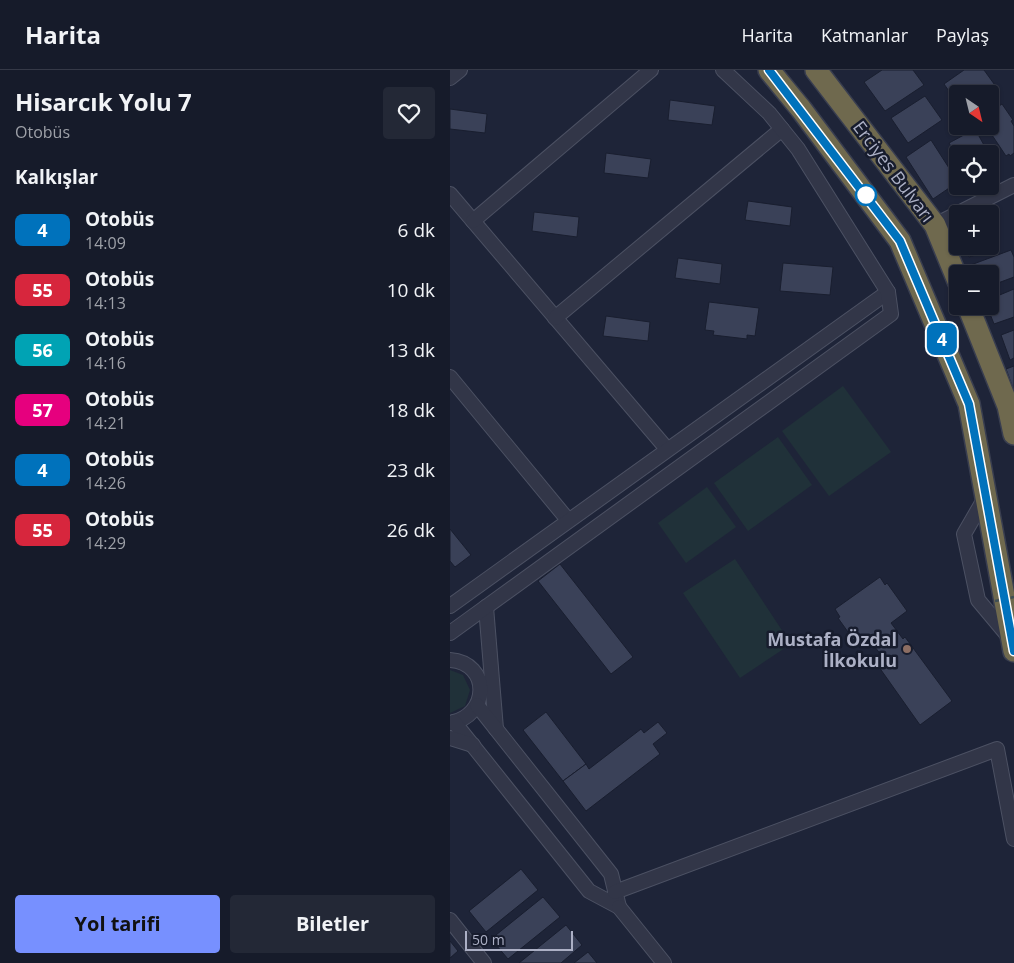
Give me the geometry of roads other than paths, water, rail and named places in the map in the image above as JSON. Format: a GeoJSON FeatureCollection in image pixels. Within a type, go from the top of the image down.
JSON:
{"type":"FeatureCollection","features":[{"type":"Feature","properties":{"kind":"highway","name":"Erciyes Bulvarı"},"geometry":{"type":"LineString","coordinates":[[769,70],[807,117],[900,241],[969,404],[1013,646]]}},
{"type":"Feature","properties":{"kind":"highway","name":"Erciyes Bulvarı"},"geometry":{"type":"LineString","coordinates":[[816,70],[935,225],[951,265]]}},
{"type":"Feature","properties":{"kind":"highway"},"geometry":{"type":"LineString","coordinates":[[972,315],[1008,406],[1014,434]]}},
{"type":"Feature","properties":{"kind":"street"},"geometry":{"type":"LineString","coordinates":[[450,78],[460,70]]}},
{"type":"Feature","properties":{"kind":"street"},"geometry":{"type":"LineString","coordinates":[[473,221],[651,70]]}},
{"type":"Feature","properties":{"kind":"street"},"geometry":{"type":"LineString","coordinates":[[450,633],[891,314],[888,292],[840,212],[782,129],[723,70]]}},
{"type":"Feature","properties":{"kind":"street"},"geometry":{"type":"LineString","coordinates":[[555,318],[782,129]]}},
{"type":"Feature","properties":{"kind":"street"},"geometry":{"type":"LineString","coordinates":[[935,225],[1014,185]]}},
{"type":"Feature","properties":{"kind":"street"},"geometry":{"type":"LineString","coordinates":[[450,194],[667,449]]}},
{"type":"Feature","properties":{"kind":"street"},"geometry":{"type":"LineString","coordinates":[[450,606],[888,292]]}},
{"type":"Feature","properties":{"kind":"street"},"geometry":{"type":"LineString","coordinates":[[450,377],[568,520]]}},
{"type":"Feature","properties":{"kind":"street"},"geometry":{"type":"LineString","coordinates":[[986,496],[964,534],[978,600],[1013,646]]}},
{"type":"Feature","properties":{"kind":"street"},"geometry":{"type":"LineString","coordinates":[[486,607],[496,729]]}},
{"type":"Feature","properties":{"kind":"street"},"geometry":{"type":"LineString","coordinates":[[450,660],[464,663],[476,674],[480,689],[477,705],[466,718],[452,722],[473,745],[589,891],[619,907],[664,963]]}},
{"type":"Feature","properties":{"kind":"street"},"geometry":{"type":"LineString","coordinates":[[477,705],[611,874],[619,907]]}},
{"type":"Feature","properties":{"kind":"street"},"geometry":{"type":"LineString","coordinates":[[450,738],[473,745]]}},
{"type":"Feature","properties":{"kind":"street"},"geometry":{"type":"LineString","coordinates":[[616,892],[997,748],[1014,839]]}},
{"type":"Feature","properties":{"kind":"street"},"geometry":{"type":"LineString","coordinates":[[450,920],[484,963]]}},
{"type":"Feature","properties":{"kind":"place","name":"Mustafa Özdal İlkokulu"},"geometry":{"type":"Point","coordinates":[907,649]}}]}
